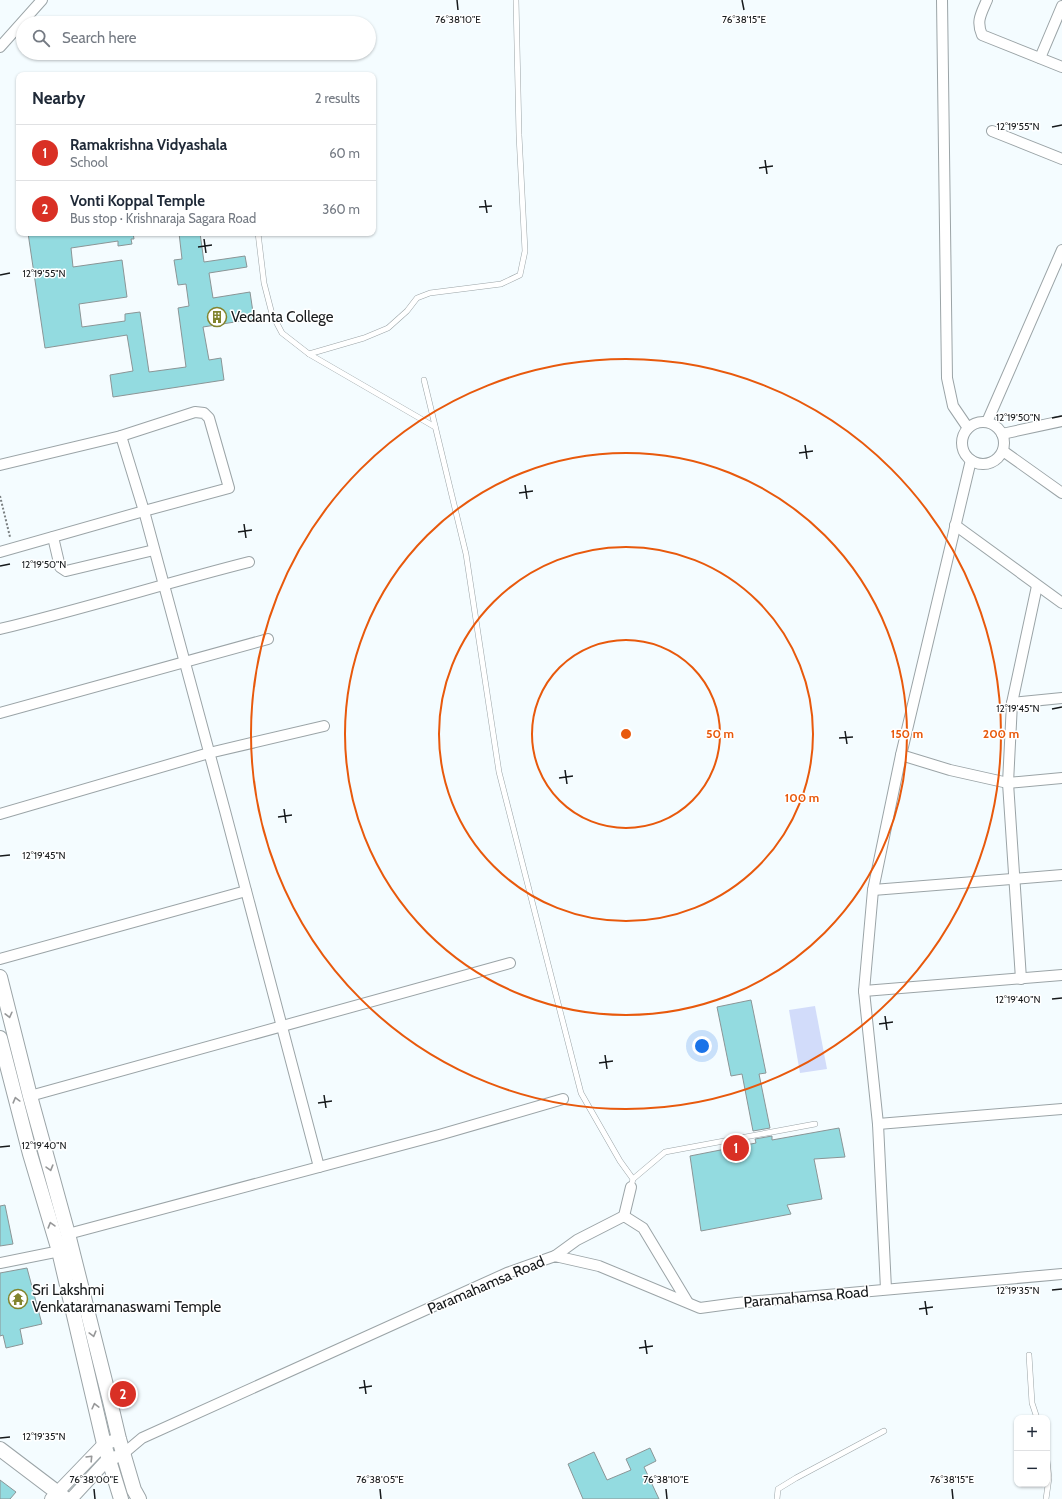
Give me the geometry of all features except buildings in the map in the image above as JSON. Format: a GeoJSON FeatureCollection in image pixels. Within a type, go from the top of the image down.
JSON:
{"type":"FeatureCollection","features":[{"type":"Feature","properties":{"kind":"main road"},"geometry":{"type":"LineString","coordinates":[[0,977],[30,1096],[68,1234],[65,1249],[104,1444],[121,1499]]}},
{"type":"Feature","properties":{"kind":"main road"},"geometry":{"type":"LineString","coordinates":[[0,1038],[30,1154],[65,1249],[110,1401],[118,1439],[134,1490],[139,1499]]}},
{"type":"Feature","properties":{"kind":"main road"},"geometry":{"type":"LineString","coordinates":[[0,1449],[58,1497]]}},
{"type":"Feature","properties":{"kind":"street"},"geometry":{"type":"LineString","coordinates":[[28,16],[42,0]]}},
{"type":"Feature","properties":{"kind":"street"},"geometry":{"type":"LineString","coordinates":[[942,0],[947,378],[953,406],[968,428]]}},
{"type":"Feature","properties":{"kind":"street"},"geometry":{"type":"LineString","coordinates":[[987,0],[978,26],[982,35],[1062,67]]}},
{"type":"Feature","properties":{"kind":"street"},"geometry":{"type":"LineString","coordinates":[[1040,58],[1062,6]]}},
{"type":"Feature","properties":{"kind":"street"},"geometry":{"type":"LineString","coordinates":[[0,47],[16,29]]}},
{"type":"Feature","properties":{"kind":"street"},"geometry":{"type":"LineString","coordinates":[[992,131],[1062,159]]}},
{"type":"Feature","properties":{"kind":"street"},"geometry":{"type":"LineString","coordinates":[[987,422],[1062,252]]}},
{"type":"Feature","properties":{"kind":"street"},"geometry":{"type":"LineString","coordinates":[[0,465],[122,436],[195,412],[204,413],[209,418],[229,488],[144,510],[0,552]]}},
{"type":"Feature","properties":{"kind":"street"},"geometry":{"type":"LineString","coordinates":[[1002,434],[1062,421]]}},
{"type":"Feature","properties":{"kind":"street"},"geometry":{"type":"LineString","coordinates":[[987,422],[996,426],[1002,434],[1004,443],[999,456],[989,463],[976,463],[971,460],[965,453],[962,445],[963,436],[968,428],[976,423],[987,422]]}},
{"type":"Feature","properties":{"kind":"street"},"geometry":{"type":"LineString","coordinates":[[122,436],[164,584],[319,1167]]}},
{"type":"Feature","properties":{"kind":"street"},"geometry":{"type":"LineString","coordinates":[[1002,451],[1062,493]]}},
{"type":"Feature","properties":{"kind":"street"},"geometry":{"type":"LineString","coordinates":[[886,1290],[878,1124],[864,991],[873,890],[901,755],[971,460]]}},
{"type":"Feature","properties":{"kind":"street"},"geometry":{"type":"LineString","coordinates":[[955,525],[1062,603]]}},
{"type":"Feature","properties":{"kind":"street"},"geometry":{"type":"LineString","coordinates":[[53,537],[60,567],[66,571],[154,550]]}},
{"type":"Feature","properties":{"kind":"street"},"geometry":{"type":"LineString","coordinates":[[0,629],[71,612],[164,584],[249,562]]}},
{"type":"Feature","properties":{"kind":"street"},"geometry":{"type":"LineString","coordinates":[[1020,979],[1008,783],[1012,703],[1037,586]]}},
{"type":"Feature","properties":{"kind":"street"},"geometry":{"type":"LineString","coordinates":[[0,714],[268,639]]}},
{"type":"Feature","properties":{"kind":"street"},"geometry":{"type":"LineString","coordinates":[[1012,703],[1062,698]]}},
{"type":"Feature","properties":{"kind":"street"},"geometry":{"type":"LineString","coordinates":[[0,814],[209,753],[324,726]]}},
{"type":"Feature","properties":{"kind":"street"},"geometry":{"type":"LineString","coordinates":[[901,755],[950,770],[1008,783],[1062,778]]}},
{"type":"Feature","properties":{"kind":"street"},"geometry":{"type":"LineString","coordinates":[[873,890],[1062,875]]}},
{"type":"Feature","properties":{"kind":"street"},"geometry":{"type":"LineString","coordinates":[[0,959],[246,891]]}},
{"type":"Feature","properties":{"kind":"street"},"geometry":{"type":"LineString","coordinates":[[30,1096],[510,963]]}},
{"type":"Feature","properties":{"kind":"street"},"geometry":{"type":"LineString","coordinates":[[864,991],[1062,976]]}},
{"type":"Feature","properties":{"kind":"street"},"geometry":{"type":"LineString","coordinates":[[68,1234],[439,1135],[563,1099]]}},
{"type":"Feature","properties":{"kind":"street"},"geometry":{"type":"LineString","coordinates":[[878,1124],[1062,1109]]}},
{"type":"Feature","properties":{"kind":"street"},"geometry":{"type":"LineString","coordinates":[[555,1256],[577,1240],[624,1216],[632,1183]]}},
{"type":"Feature","properties":{"kind":"street"},"geometry":{"type":"LineString","coordinates":[[624,1216],[642,1228],[687,1301]]}},
{"type":"Feature","properties":{"kind":"street"},"geometry":{"type":"LineString","coordinates":[[0,1263],[65,1249]]}},
{"type":"Feature","properties":{"kind":"street","name":"Paramahamsa Road"},"geometry":{"type":"LineString","coordinates":[[123,1454],[142,1438],[507,1273],[555,1256],[599,1266],[687,1301],[700,1308],[744,1302],[1062,1274]]}},
{"type":"Feature","properties":{"kind":"street","name":"Paramahamsa Road"},"geometry":{"type":"LineString","coordinates":[[118,1439],[142,1438]]}},
{"type":"Feature","properties":{"kind":"street"},"geometry":{"type":"LineString","coordinates":[[58,1497],[104,1444],[118,1439]]}},
{"type":"Feature","properties":{"kind":"street"},"geometry":{"type":"LineString","coordinates":[[71,1499],[108,1459],[123,1454]]}},
{"type":"Feature","properties":{"kind":"lane"},"geometry":{"type":"LineString","coordinates":[[309,354],[364,338],[388,328],[407,311],[417,298],[430,293],[501,284],[520,275],[525,251],[518,135],[516,0]]}},
{"type":"Feature","properties":{"kind":"lane"},"geometry":{"type":"LineString","coordinates":[[258,236],[264,283],[272,314],[282,333],[309,354],[435,427]]}},
{"type":"Feature","properties":{"kind":"lane"},"geometry":{"type":"LineString","coordinates":[[424,380],[466,554],[499,772],[581,1093],[632,1183],[665,1152],[815,1124]]}},
{"type":"Feature","properties":{"kind":"lane"},"geometry":{"type":"LineString","coordinates":[[1029,1355],[1032,1403],[1036,1415]]}},
{"type":"Feature","properties":{"kind":"lane"},"geometry":{"type":"LineString","coordinates":[[777,1499],[778,1489],[884,1431]]}},
{"type":"Feature","properties":{"kind":"lane"},"geometry":{"type":"LineString","coordinates":[[1046,1499],[1048,1487]]}},
{"type":"Feature","properties":{"kind":"path"},"geometry":{"type":"LineString","coordinates":[[0,496],[13,548]]}},
{"type":"Feature","properties":{"kind":"water"},"geometry":{"type":"Polygon","coordinates":[[[815,1006],[827,1069],[800,1073],[789,1010],[815,1006]]]}},
{"type":"Feature","properties":{"kind":"place","name":"Vedanta College"},"geometry":{"type":"Point","coordinates":[217,317]}},
{"type":"Feature","properties":{"kind":"place","name":"Ramakrishna Vidyashala"},"geometry":{"type":"Point","coordinates":[736,1148]}},
{"type":"Feature","properties":{"kind":"place","name":"Sri Lakshmi Venkataramanaswami Temple"},"geometry":{"type":"Point","coordinates":[18,1299]}},
{"type":"Feature","properties":{"kind":"place","name":"Vonti Koppal Temple"},"geometry":{"type":"Point","coordinates":[123,1394]}}]}
